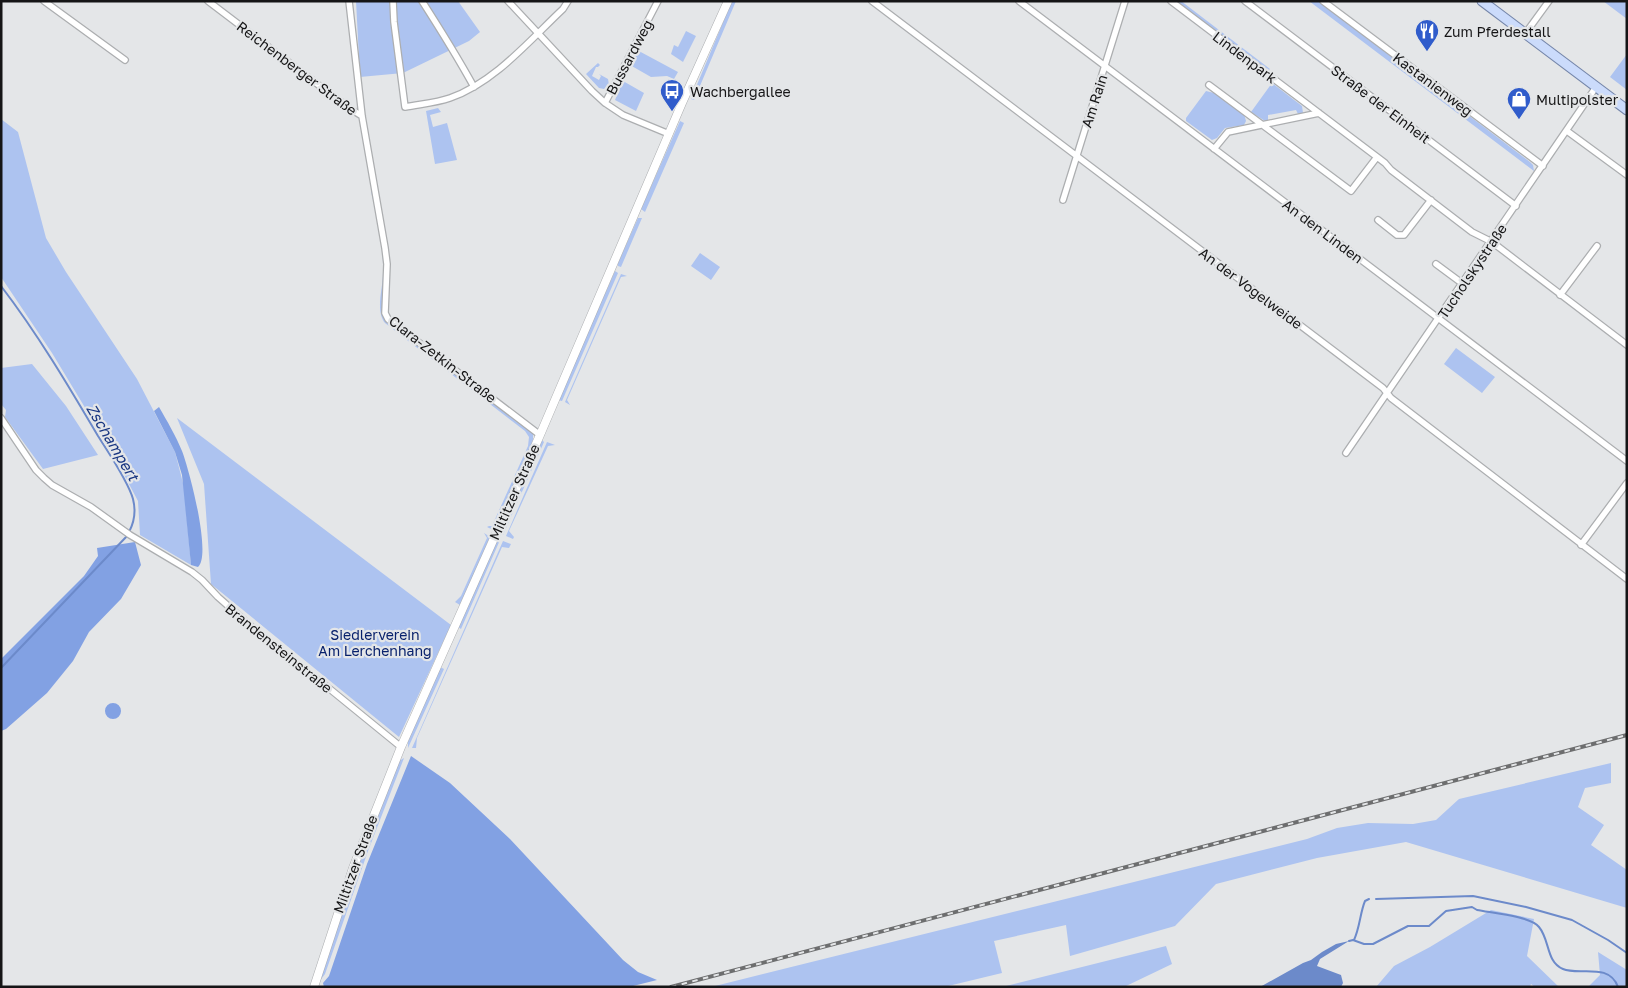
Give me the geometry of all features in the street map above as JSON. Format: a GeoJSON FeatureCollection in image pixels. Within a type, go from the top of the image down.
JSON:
{"type":"FeatureCollection","features":[{"type":"Feature","properties":{"kind":"main road"},"geometry":{"type":"LineString","coordinates":[[1482,1],[1627,110]]}},
{"type":"Feature","properties":{"kind":"street"},"geometry":{"type":"LineString","coordinates":[[44,1],[125,60]]}},
{"type":"Feature","properties":{"kind":"street","name":"Reichenberger Straße"},"geometry":{"type":"LineString","coordinates":[[208,1],[362,116]]}},
{"type":"Feature","properties":{"kind":"street"},"geometry":{"type":"LineString","coordinates":[[349,1],[362,116]]}},
{"type":"Feature","properties":{"kind":"street"},"geometry":{"type":"LineString","coordinates":[[393,1],[404,107],[451,98],[474,87],[494,73],[538,33],[563,9],[568,1]]}},
{"type":"Feature","properties":{"kind":"street"},"geometry":{"type":"LineString","coordinates":[[422,1],[462,64],[474,87]]}},
{"type":"Feature","properties":{"kind":"street"},"geometry":{"type":"LineString","coordinates":[[508,1],[592,92],[605,103]]}},
{"type":"Feature","properties":{"kind":"street","name":"Miltitzer Straße"},"geometry":{"type":"LineString","coordinates":[[314,987],[353,868],[401,748],[540,435],[728,1]]}},
{"type":"Feature","properties":{"kind":"street","name":"An der Vogelweide"},"geometry":{"type":"LineString","coordinates":[[872,1],[1384,388],[1391,398],[1627,579]]}},
{"type":"Feature","properties":{"kind":"street","name":"An den Linden"},"geometry":{"type":"LineString","coordinates":[[1019,1],[1627,461]]}},
{"type":"Feature","properties":{"kind":"street","name":"Am Rain"},"geometry":{"type":"LineString","coordinates":[[1062,200],[1126,1]]}},
{"type":"Feature","properties":{"kind":"street","name":"Lindenpark"},"geometry":{"type":"LineString","coordinates":[[1171,1],[1472,232],[1492,242],[1626,344]]}},
{"type":"Feature","properties":{"kind":"street","name":"Straße der Einheit"},"geometry":{"type":"LineString","coordinates":[[1245,1],[1516,206]]}},
{"type":"Feature","properties":{"kind":"street","name":"Kastanienweg"},"geometry":{"type":"LineString","coordinates":[[1323,1],[1543,166]]}},
{"type":"Feature","properties":{"kind":"street"},"geometry":{"type":"LineString","coordinates":[[1525,34],[1548,1]]}},
{"type":"Feature","properties":{"kind":"street","name":"Bussardweg"},"geometry":{"type":"LineString","coordinates":[[656,2],[605,103],[623,115],[669,134]]}},
{"type":"Feature","properties":{"kind":"street"},"geometry":{"type":"LineString","coordinates":[[1209,85],[1351,191],[1376,157]]}},
{"type":"Feature","properties":{"kind":"street","name":"Tucholskystraße"},"geometry":{"type":"LineString","coordinates":[[1346,453],[1492,242],[1596,87]]}},
{"type":"Feature","properties":{"kind":"street"},"geometry":{"type":"LineString","coordinates":[[1214,149],[1228,132],[1318,114]]}},
{"type":"Feature","properties":{"kind":"street","name":"Clara-Zetkin-Straße"},"geometry":{"type":"LineString","coordinates":[[362,116],[387,264],[384,309],[386,315],[540,435]]}},
{"type":"Feature","properties":{"kind":"street"},"geometry":{"type":"LineString","coordinates":[[1567,131],[1627,175]]}},
{"type":"Feature","properties":{"kind":"street"},"geometry":{"type":"LineString","coordinates":[[1378,220],[1397,235],[1404,235],[1431,200]]}},
{"type":"Feature","properties":{"kind":"street"},"geometry":{"type":"LineString","coordinates":[[1560,295],[1597,246]]}},
{"type":"Feature","properties":{"kind":"street"},"geometry":{"type":"LineString","coordinates":[[1436,264],[1463,284]]}},
{"type":"Feature","properties":{"kind":"street","name":"Brandensteinstraße"},"geometry":{"type":"LineString","coordinates":[[1,418],[36,470],[52,485],[91,507],[128,534],[202,580],[218,597],[294,664],[320,680],[401,748]]}},
{"type":"Feature","properties":{"kind":"street"},"geometry":{"type":"LineString","coordinates":[[1581,545],[1627,483]]}},
{"type":"Feature","properties":{"kind":"green space"},"geometry":{"type":"Polygon","coordinates":[[[356,1],[458,1],[480,32],[469,41],[403,73],[360,77],[356,1]]]}},
{"type":"Feature","properties":{"kind":"green space"},"geometry":{"type":"Polygon","coordinates":[[[732,1],[736,1],[694,100],[691,99],[732,1]]]}},
{"type":"Feature","properties":{"kind":"green space"},"geometry":{"type":"Polygon","coordinates":[[[1174,1],[1181,1],[1270,69],[1268,71],[1174,1]]]}},
{"type":"Feature","properties":{"kind":"green space"},"geometry":{"type":"Polygon","coordinates":[[[1309,1],[1318,1],[1530,162],[1533,165],[1534,171],[1309,1]]]}},
{"type":"Feature","properties":{"kind":"green space"},"geometry":{"type":"Polygon","coordinates":[[[1603,1],[1627,1],[1627,19],[1603,1]]]}},
{"type":"Feature","properties":{"kind":"green space"},"geometry":{"type":"Polygon","coordinates":[[[686,31],[696,36],[683,62],[671,54],[674,45],[678,47],[686,31]]]}},
{"type":"Feature","properties":{"kind":"green space"},"geometry":{"type":"Polygon","coordinates":[[[637,50],[678,72],[674,79],[667,76],[651,77],[630,65],[637,50]]]}},
{"type":"Feature","properties":{"kind":"green space"},"geometry":{"type":"Polygon","coordinates":[[[1627,54],[1627,90],[1610,77],[1627,54]]]}},
{"type":"Feature","properties":{"kind":"green space"},"geometry":{"type":"Polygon","coordinates":[[[598,63],[600,65],[596,67],[592,76],[599,80],[601,76],[599,74],[608,79],[609,85],[604,89],[599,88],[586,74],[598,63]]]}},
{"type":"Feature","properties":{"kind":"green space"},"geometry":{"type":"Polygon","coordinates":[[[623,81],[644,93],[636,111],[615,100],[623,81]]]}},
{"type":"Feature","properties":{"kind":"green space"},"geometry":{"type":"Polygon","coordinates":[[[1272,83],[1302,106],[1303,113],[1298,114],[1296,110],[1268,115],[1268,120],[1265,121],[1251,112],[1272,83]]]}},
{"type":"Feature","properties":{"kind":"green space"},"geometry":{"type":"Polygon","coordinates":[[[1206,91],[1218,94],[1244,114],[1246,121],[1244,125],[1225,128],[1217,138],[1212,140],[1186,121],[1186,118],[1206,91]]]}},
{"type":"Feature","properties":{"kind":"green space"},"geometry":{"type":"Polygon","coordinates":[[[438,108],[441,112],[430,115],[433,127],[447,123],[457,160],[435,164],[426,111],[438,108]]]}},
{"type":"Feature","properties":{"kind":"green space"},"geometry":{"type":"Polygon","coordinates":[[[1,119],[18,132],[46,238],[66,272],[137,379],[175,452],[184,487],[191,565],[140,535],[138,501],[113,454],[52,353],[1,277],[1,119]]]}},
{"type":"Feature","properties":{"kind":"green space"},"geometry":{"type":"Polygon","coordinates":[[[680,121],[684,123],[645,212],[641,209],[680,121]]]}},
{"type":"Feature","properties":{"kind":"green space"},"geometry":{"type":"Polygon","coordinates":[[[371,191],[374,193],[384,248],[383,312],[533,434],[530,448],[493,530],[487,527],[492,526],[528,446],[529,437],[525,431],[385,323],[380,312],[383,273],[380,232],[371,191]]]}},
{"type":"Feature","properties":{"kind":"green space"},"geometry":{"type":"Polygon","coordinates":[[[638,218],[642,218],[621,267],[618,266],[618,263],[638,218]]]}},
{"type":"Feature","properties":{"kind":"green space"},"geometry":{"type":"Polygon","coordinates":[[[700,253],[720,267],[711,280],[691,266],[700,253]]]}},
{"type":"Feature","properties":{"kind":"green space"},"geometry":{"type":"Polygon","coordinates":[[[615,271],[618,273],[562,401],[558,400],[615,271]]]}},
{"type":"Feature","properties":{"kind":"green space"},"geometry":{"type":"Polygon","coordinates":[[[621,274],[627,276],[621,277],[567,400],[570,405],[565,402],[621,274]]]}},
{"type":"Feature","properties":{"kind":"green space"},"geometry":{"type":"Polygon","coordinates":[[[1456,348],[1495,377],[1482,393],[1444,364],[1456,348]]]}},
{"type":"Feature","properties":{"kind":"green space"},"geometry":{"type":"Polygon","coordinates":[[[32,364],[66,406],[98,455],[43,469],[5,417],[6,410],[1,404],[1,368],[32,364]]]}},
{"type":"Feature","properties":{"kind":"green space","name":"Siedlerverein Am Lerchenhang"},"geometry":{"type":"Polygon","coordinates":[[[177,418],[451,625],[399,737],[211,584],[204,484],[177,418]]]}},
{"type":"Feature","properties":{"kind":"green space"},"geometry":{"type":"Polygon","coordinates":[[[541,439],[544,442],[503,535],[500,533],[541,439]]]}},
{"type":"Feature","properties":{"kind":"green space"},"geometry":{"type":"Polygon","coordinates":[[[547,442],[555,445],[548,446],[509,531],[514,537],[513,539],[506,536],[547,442]]]}},
{"type":"Feature","properties":{"kind":"green space"},"geometry":{"type":"Polygon","coordinates":[[[484,533],[490,537],[460,605],[455,602],[461,596],[487,538],[484,533]]]}},
{"type":"Feature","properties":{"kind":"green space"},"geometry":{"type":"Polygon","coordinates":[[[497,539],[500,540],[461,629],[458,627],[497,539]]]}},
{"type":"Feature","properties":{"kind":"green space"},"geometry":{"type":"Polygon","coordinates":[[[503,541],[511,544],[509,548],[502,547],[417,738],[416,748],[412,748],[503,541]]]}},
{"type":"Feature","properties":{"kind":"green space"},"geometry":{"type":"Polygon","coordinates":[[[440,667],[444,669],[408,748],[408,741],[440,667]]]}},
{"type":"Feature","properties":{"kind":"green space"},"geometry":{"type":"Polygon","coordinates":[[[404,758],[368,851],[325,974],[319,982],[357,868],[399,761],[404,758]]]}},
{"type":"Feature","properties":{"kind":"green space"},"geometry":{"type":"Polygon","coordinates":[[[1611,763],[1611,783],[1585,788],[1578,807],[1604,825],[1591,845],[1627,870],[1627,908],[1406,842],[1317,858],[1216,884],[1175,926],[1070,956],[1066,925],[994,941],[1002,973],[944,987],[711,987],[1307,839],[1337,828],[1368,823],[1413,824],[1436,820],[1459,799],[1611,763]]]}},
{"type":"Feature","properties":{"kind":"green space"},"geometry":{"type":"Polygon","coordinates":[[[1491,910],[1534,919],[1527,956],[1559,987],[1535,987],[1531,984],[1530,987],[1376,987],[1394,966],[1430,947],[1491,910]]]}},
{"type":"Feature","properties":{"kind":"green space"},"geometry":{"type":"Polygon","coordinates":[[[1166,946],[1172,964],[1124,987],[1002,987],[1166,946]]]}},
{"type":"Feature","properties":{"kind":"green space"},"geometry":{"type":"Polygon","coordinates":[[[1598,952],[1627,970],[1627,987],[1588,987],[1600,975],[1598,952]]]}},
{"type":"Feature","properties":{"kind":"shaded area"},"geometry":{"type":"Polygon","coordinates":[[[159,407],[182,451],[194,492],[202,546],[202,559],[198,567],[191,565],[182,475],[175,452],[154,411],[159,407]]]}},
{"type":"Feature","properties":{"kind":"shaded area"},"geometry":{"type":"Polygon","coordinates":[[[135,542],[141,565],[121,599],[89,632],[73,661],[47,693],[6,729],[1,731],[1,659],[84,576],[98,556],[97,548],[135,542]]]}},
{"type":"Feature","properties":{"kind":"shaded area"},"geometry":{"type":"Polygon","coordinates":[[[110,703],[116,703],[121,708],[119,717],[110,719],[105,714],[105,708],[110,703]]]}},
{"type":"Feature","properties":{"kind":"shaded area"},"geometry":{"type":"Polygon","coordinates":[[[411,756],[450,783],[510,839],[623,960],[638,972],[657,980],[629,987],[324,987],[323,983],[329,976],[367,864],[411,756]]]}},
{"type":"Feature","properties":{"kind":"shaded area"},"geometry":{"type":"Polygon","coordinates":[[[1349,941],[1320,959],[1317,966],[1341,975],[1343,983],[1341,987],[1260,987],[1311,960],[1336,944],[1349,941]]]}},
{"type":"Feature","properties":{"kind":"waterway","name":"Zschampert"},"geometry":{"type":"LineString","coordinates":[[1,286],[52,360],[127,484],[133,499],[134,508],[134,520],[129,532]]}},
{"type":"Feature","properties":{"kind":"waterway","name":"Zschampert"},"geometry":{"type":"LineString","coordinates":[[1,668],[127,536]]}},
{"type":"Feature","properties":{"kind":"waterway"},"geometry":{"type":"LineString","coordinates":[[1376,899],[1473,896],[1526,907],[1572,920],[1627,953]]}},
{"type":"Feature","properties":{"kind":"waterway"},"geometry":{"type":"LineString","coordinates":[[1354,940],[1365,901],[1369,899]]}},
{"type":"Feature","properties":{"kind":"waterway"},"geometry":{"type":"LineString","coordinates":[[1349,941],[1373,944],[1408,926],[1429,926],[1446,911],[1472,907],[1477,910],[1528,920],[1534,923],[1542,932],[1551,956],[1558,966],[1570,971],[1601,972],[1614,979],[1618,987]]}},
{"type":"Feature","properties":{"kind":"railway"},"geometry":{"type":"LineString","coordinates":[[671,987],[1627,735]]}},
{"type":"Feature","properties":{"kind":"place","name":"Zum Pferdestall"},"geometry":{"type":"Point","coordinates":[1427,52]}},
{"type":"Feature","properties":{"kind":"place","name":"Wachbergallee"},"geometry":{"type":"Point","coordinates":[672,112]}},
{"type":"Feature","properties":{"kind":"place","name":"Multipolster"},"geometry":{"type":"Point","coordinates":[1519,120]}}]}
